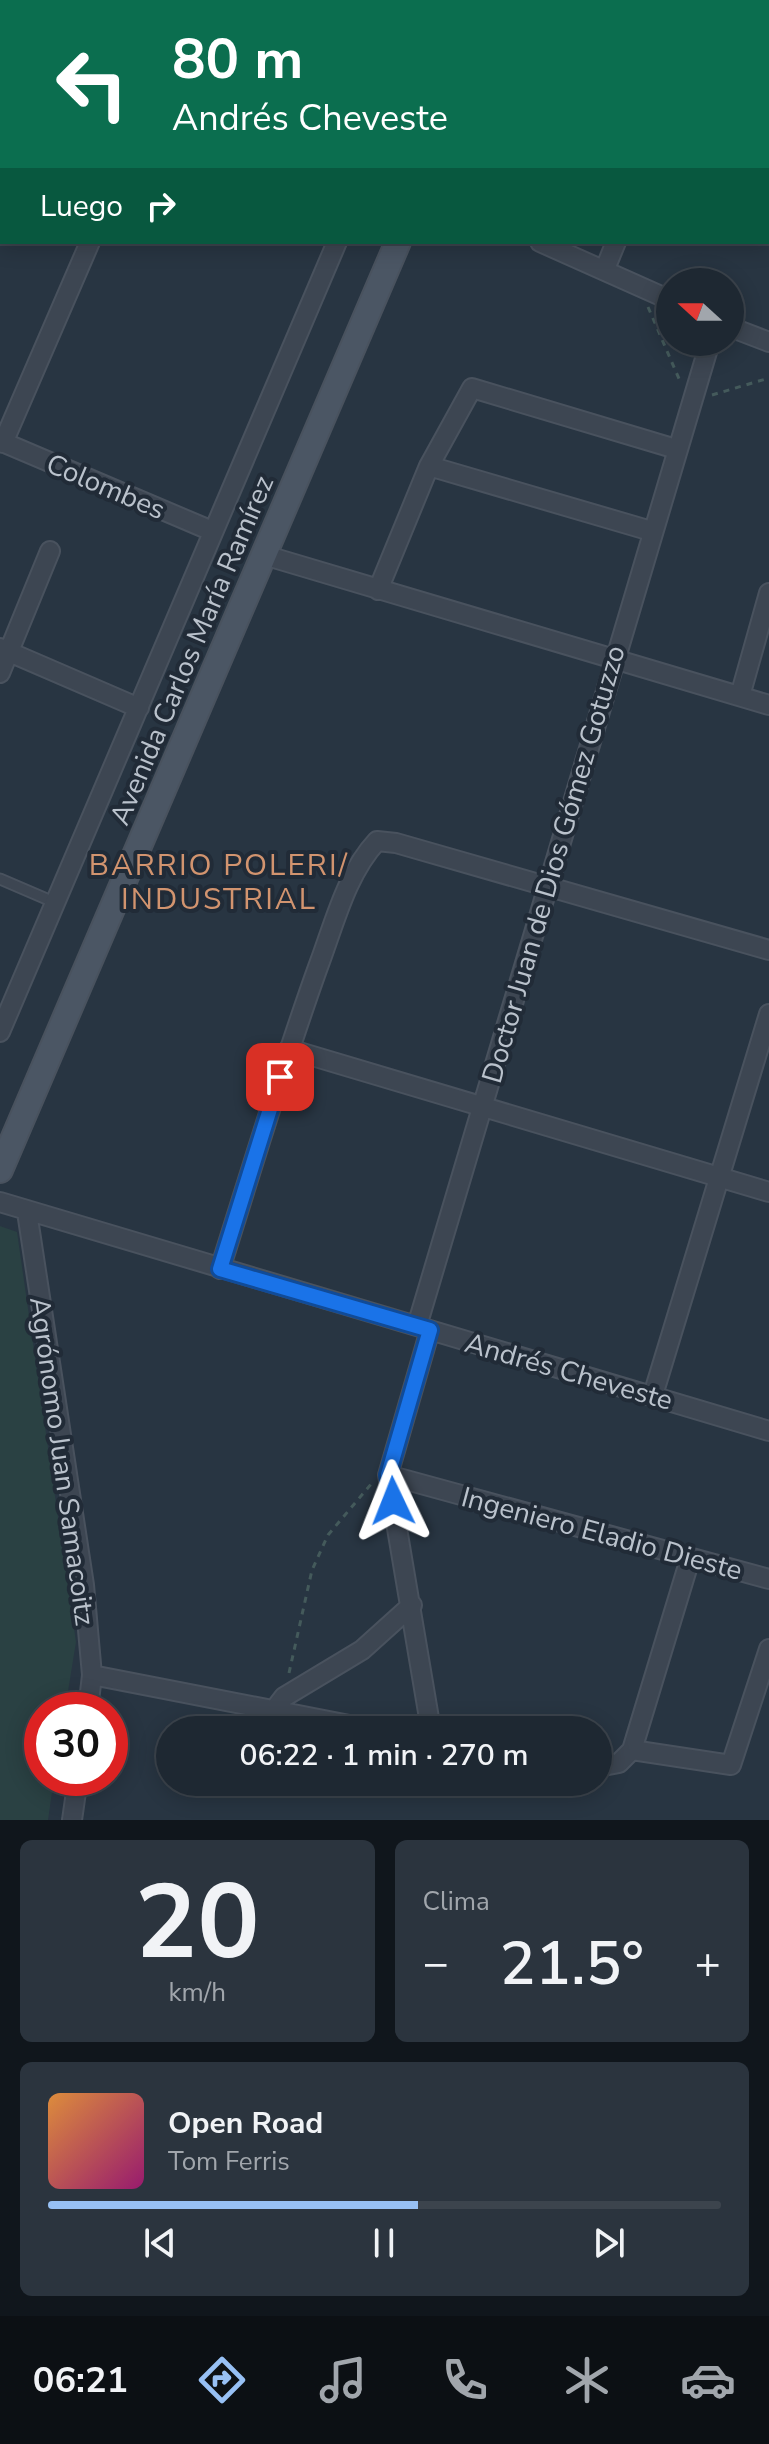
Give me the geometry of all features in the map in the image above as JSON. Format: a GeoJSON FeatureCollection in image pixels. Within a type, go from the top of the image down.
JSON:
{"type":"FeatureCollection","features":[{"type":"Feature","properties":{"kind":"street"},"geometry":{"type":"LineString","coordinates":[[2,442],[89,244]]}},
{"type":"Feature","properties":{"kind":"street","name":"Avenida Carlos María Ramírez"},"geometry":{"type":"LineString","coordinates":[[0,1032],[336,244]]}},
{"type":"Feature","properties":{"kind":"street","name":"Avenida Carlos María Ramírez"},"geometry":{"type":"LineString","coordinates":[[0,1170],[397,244]]}},
{"type":"Feature","properties":{"kind":"street"},"geometry":{"type":"LineString","coordinates":[[545,244],[656,293]]}},
{"type":"Feature","properties":{"kind":"street"},"geometry":{"type":"LineString","coordinates":[[605,269],[615,244]]}},
{"type":"Feature","properties":{"kind":"street"},"geometry":{"type":"LineString","coordinates":[[744,332],[769,342]]}},
{"type":"Feature","properties":{"kind":"street","name":"Doctor Juan de Dios Gómez Gotuzzo"},"geometry":{"type":"LineString","coordinates":[[388,1475],[482,1106],[705,356]]}},
{"type":"Feature","properties":{"kind":"street"},"geometry":{"type":"LineString","coordinates":[[378,590],[429,466],[472,388],[676,449]]}},
{"type":"Feature","properties":{"kind":"street","name":"Colombes"},"geometry":{"type":"LineString","coordinates":[[2,442],[212,531]]}},
{"type":"Feature","properties":{"kind":"street"},"geometry":{"type":"LineString","coordinates":[[429,466],[651,531]]}},
{"type":"Feature","properties":{"kind":"street"},"geometry":{"type":"LineString","coordinates":[[0,673],[4,650],[50,551]]}},
{"type":"Feature","properties":{"kind":"street"},"geometry":{"type":"LineString","coordinates":[[264,555],[769,705]]}},
{"type":"Feature","properties":{"kind":"street"},"geometry":{"type":"LineString","coordinates":[[740,696],[769,593]]}},
{"type":"Feature","properties":{"kind":"street"},"geometry":{"type":"LineString","coordinates":[[4,650],[139,708]]}},
{"type":"Feature","properties":{"kind":"street"},"geometry":{"type":"LineString","coordinates":[[220,1269],[289,1049],[359,860],[377,841],[396,843],[769,950]]}},
{"type":"Feature","properties":{"kind":"street"},"geometry":{"type":"LineString","coordinates":[[653,1395],[769,1014]]}},
{"type":"Feature","properties":{"kind":"street"},"geometry":{"type":"LineString","coordinates":[[289,1049],[769,1192]]}},
{"type":"Feature","properties":{"kind":"street","name":"Andrés Cheveste"},"geometry":{"type":"LineString","coordinates":[[0,1202],[769,1431]]}},
{"type":"Feature","properties":{"kind":"street","name":"Agrónomo Juan Samacoitz"},"geometry":{"type":"LineString","coordinates":[[27,1212],[84,1585],[92,1675],[90,1692]]}},
{"type":"Feature","properties":{"kind":"street"},"geometry":{"type":"LineString","coordinates":[[388,1475],[429,1716]]}},
{"type":"Feature","properties":{"kind":"street","name":"Ingeniero Eladio Dieste"},"geometry":{"type":"LineString","coordinates":[[388,1475],[769,1579]]}},
{"type":"Feature","properties":{"kind":"street"},"geometry":{"type":"LineString","coordinates":[[612,1764],[619,1763],[632,1750],[690,1559]]}},
{"type":"Feature","properties":{"kind":"street"},"geometry":{"type":"LineString","coordinates":[[279,1703],[362,1650],[412,1605]]}},
{"type":"Feature","properties":{"kind":"street"},"geometry":{"type":"LineString","coordinates":[[632,1750],[731,1765],[769,1649]]}},
{"type":"Feature","properties":{"kind":"street"},"geometry":{"type":"LineString","coordinates":[[92,1675],[279,1703],[325,1716]]}},
{"type":"Feature","properties":{"kind":"street"},"geometry":{"type":"LineString","coordinates":[[72,1820],[75,1796]]}},
{"type":"Feature","properties":{"kind":"lane"},"geometry":{"type":"LineString","coordinates":[[0,879],[57,904]]}},
{"type":"Feature","properties":{"kind":"path"},"geometry":{"type":"LineString","coordinates":[[639,285],[689,403],[769,378]]}},
{"type":"Feature","properties":{"kind":"path"},"geometry":{"type":"LineString","coordinates":[[279,1703],[317,1558],[328,1535],[368,1486],[388,1475]]}},
{"type":"Feature","properties":{"kind":"green space"},"geometry":{"type":"Polygon","coordinates":[[[0,1226],[17,1232],[76,1642],[68,1692],[24,1692],[24,1796],[51,1796],[48,1820],[0,1820],[0,1226]]]}},
{"type":"Feature","properties":{"kind":"district","name":"BARRIO POLERI/ INDUSTRIAL"},"geometry":{"type":"Point","coordinates":[219,882]}},
{"type":"Feature","properties":{"kind":"route"},"geometry":{"type":"LineString","coordinates":[[280,1077],[220,1269],[430,1330],[388,1475],[393,1501]]}}]}
